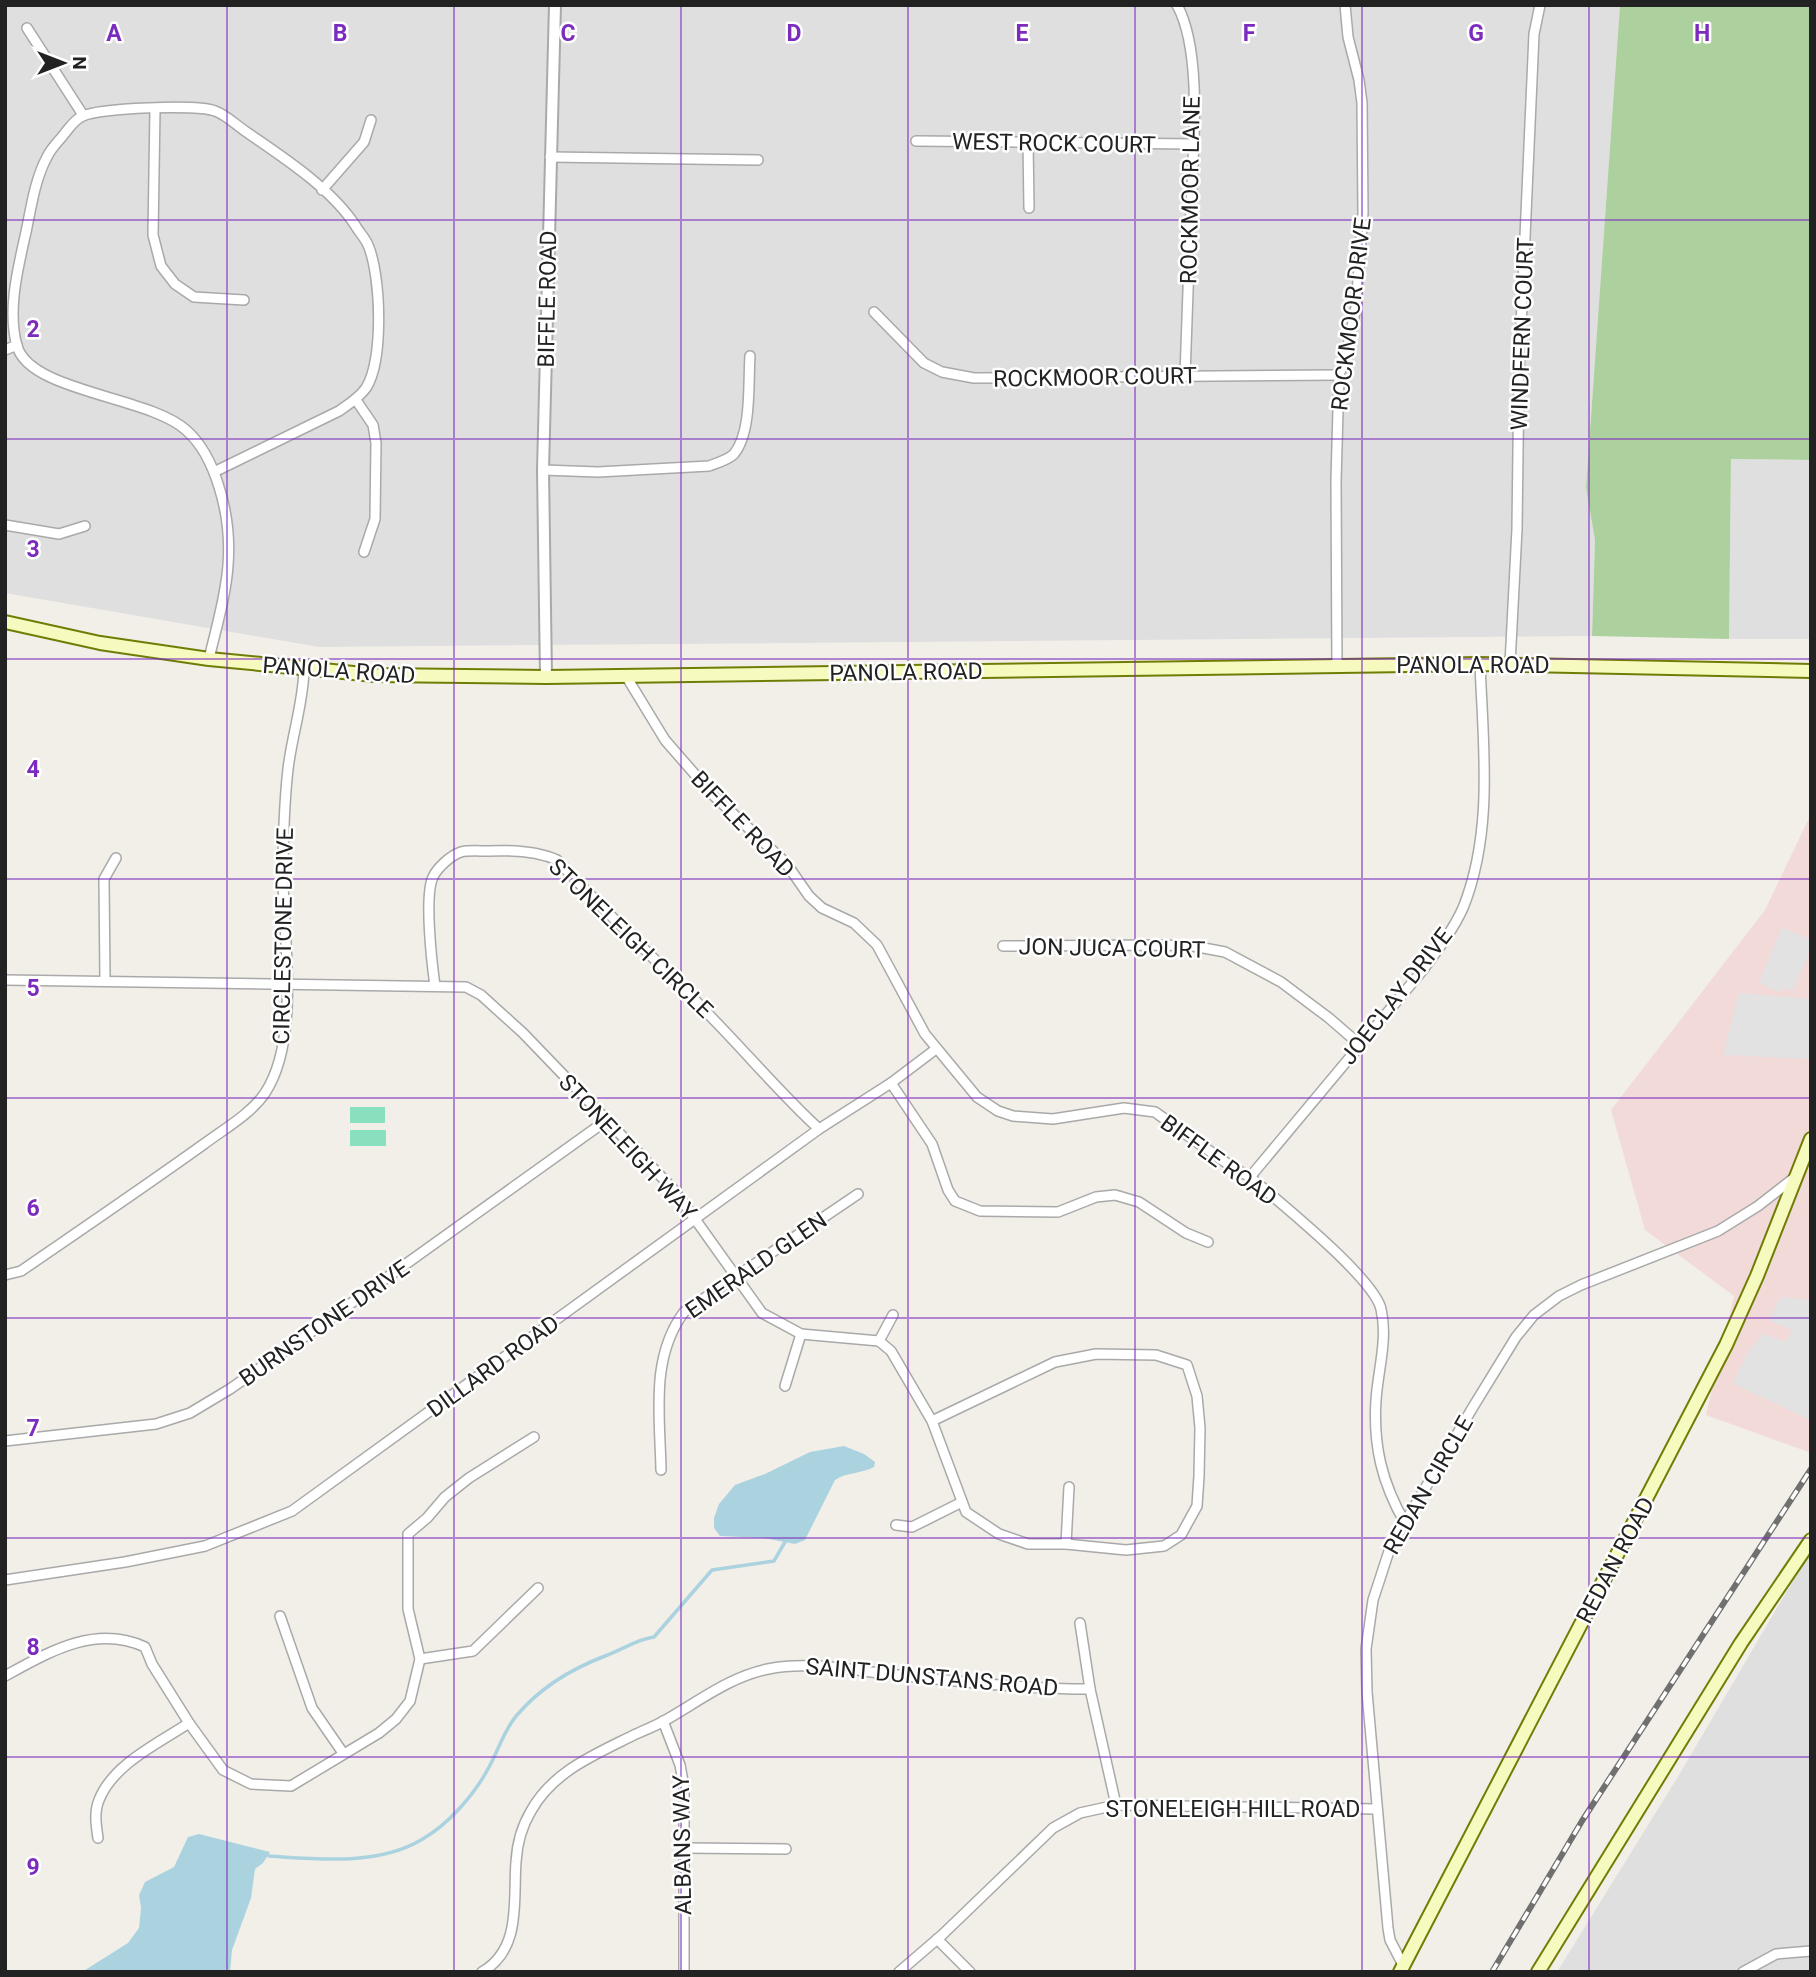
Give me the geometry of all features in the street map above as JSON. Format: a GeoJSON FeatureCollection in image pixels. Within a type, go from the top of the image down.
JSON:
{"type":"FeatureCollection","features":[{"type":"Feature","properties":{"kind":"main road","name":"PANOLA ROAD"},"geometry":{"type":"LineString","coordinates":[[5,622],[100,643],[209,659],[374,675],[546,677],[1480,664],[1811,671]]}},
{"type":"Feature","properties":{"kind":"main road","name":"REDAN ROAD"},"geometry":{"type":"LineString","coordinates":[[1402,1969],[1726,1345],[1811,1139]]}},
{"type":"Feature","properties":{"kind":"main road"},"geometry":{"type":"LineString","coordinates":[[1538,1972],[1741,1643],[1811,1540]]}},
{"type":"Feature","properties":{"kind":"street","name":"BIFFLE ROAD"},"geometry":{"type":"LineString","coordinates":[[546,677],[543,470],[555,5]]}},
{"type":"Feature","properties":{"kind":"street","name":"ROCKMOOR LANE"},"geometry":{"type":"LineString","coordinates":[[1177,5],[1189,37],[1193,88],[1185,376]]}},
{"type":"Feature","properties":{"kind":"street","name":"ROCKMOOR DRIVE"},"geometry":{"type":"LineString","coordinates":[[1337,666],[1336,481],[1339,375],[1346,356],[1356,307],[1363,213],[1362,103],[1348,37],[1345,5]]}},
{"type":"Feature","properties":{"kind":"street","name":"WINDFERN COURT"},"geometry":{"type":"LineString","coordinates":[[1510,664],[1534,48],[1540,5]]}},
{"type":"Feature","properties":{"kind":"street"},"geometry":{"type":"LineString","coordinates":[[27,28],[83,116]]}},
{"type":"Feature","properties":{"kind":"street"},"geometry":{"type":"LineString","coordinates":[[209,659],[229,561],[226,510],[214,472],[202,450],[186,430],[160,413],[54,380],[31,367],[22,359],[17,345],[14,318],[17,275],[38,184],[47,156],[83,116],[111,109],[199,108],[215,111],[285,158],[322,190],[349,217],[368,245],[378,282],[378,327],[374,367],[368,386],[356,400],[339,411],[214,472]]}},
{"type":"Feature","properties":{"kind":"street"},"geometry":{"type":"LineString","coordinates":[[155,109],[153,235],[161,266],[176,284],[194,297],[244,300]]}},
{"type":"Feature","properties":{"kind":"street"},"geometry":{"type":"LineString","coordinates":[[322,190],[364,142],[371,120]]}},
{"type":"Feature","properties":{"kind":"street","name":"WEST ROCK COURT"},"geometry":{"type":"LineString","coordinates":[[916,141],[1193,144]]}},
{"type":"Feature","properties":{"kind":"street"},"geometry":{"type":"LineString","coordinates":[[1028,142],[1029,208]]}},
{"type":"Feature","properties":{"kind":"street"},"geometry":{"type":"LineString","coordinates":[[550,157],[758,160]]}},
{"type":"Feature","properties":{"kind":"street","name":"ROCKMOOR COURT"},"geometry":{"type":"LineString","coordinates":[[874,312],[924,363],[942,372],[974,379],[1339,375]]}},
{"type":"Feature","properties":{"kind":"street"},"geometry":{"type":"LineString","coordinates":[[5,350],[17,345]]}},
{"type":"Feature","properties":{"kind":"street"},"geometry":{"type":"LineString","coordinates":[[543,470],[640,470],[709,466],[723,461],[733,454],[746,432],[750,356]]}},
{"type":"Feature","properties":{"kind":"street"},"geometry":{"type":"LineString","coordinates":[[356,400],[373,425],[376,443],[375,519],[364,552]]}},
{"type":"Feature","properties":{"kind":"street"},"geometry":{"type":"LineString","coordinates":[[5,525],[59,534],[85,526]]}},
{"type":"Feature","properties":{"kind":"street","name":"JOECLAY DRIVE"},"geometry":{"type":"LineString","coordinates":[[1250,1177],[1422,971],[1462,909],[1475,873],[1483,817],[1480,664]]}},
{"type":"Feature","properties":{"kind":"street","name":"CIRCLESTONE DRIVE"},"geometry":{"type":"LineString","coordinates":[[5,1275],[21,1270],[155,1179],[245,1113],[264,1094],[280,1060],[285,1042],[283,877],[288,769],[303,690],[304,670]]}},
{"type":"Feature","properties":{"kind":"street","name":"BIFFLE ROAD"},"geometry":{"type":"LineString","coordinates":[[626,676],[665,740],[712,794],[786,863],[809,897],[822,908],[854,923],[877,945],[915,1018],[936,1049],[977,1097],[998,1111],[1013,1116],[1054,1119],[1124,1108],[1155,1112],[1250,1177],[1354,1270],[1381,1308],[1383,1342],[1376,1401],[1377,1436],[1381,1467],[1389,1496],[1405,1523]]}},
{"type":"Feature","properties":{"kind":"street","name":"STONELEIGH CIRCLE"},"geometry":{"type":"LineString","coordinates":[[435,986],[429,914],[432,877],[447,859],[461,852],[495,850],[543,854],[557,860],[622,929],[715,1020],[784,1097],[819,1129]]}},
{"type":"Feature","properties":{"kind":"street"},"geometry":{"type":"LineString","coordinates":[[105,981],[104,879],[117,858]]}},
{"type":"Feature","properties":{"kind":"street","name":"JON JUCA COURT"},"geometry":{"type":"LineString","coordinates":[[1003,946],[1157,945],[1193,946],[1225,952],[1281,982],[1359,1044]]}},
{"type":"Feature","properties":{"kind":"street","name":"STONELEIGH WAY"},"geometry":{"type":"LineString","coordinates":[[5,980],[466,987],[481,995],[523,1033],[675,1191],[762,1313],[801,1334],[879,1341]]}},
{"type":"Feature","properties":{"kind":"street","name":"DILLARD ROAD"},"geometry":{"type":"LineString","coordinates":[[5,1580],[125,1562],[205,1546],[292,1511],[819,1129],[891,1083],[936,1049]]}},
{"type":"Feature","properties":{"kind":"street"},"geometry":{"type":"LineString","coordinates":[[891,1083],[932,1144],[948,1190],[955,1201],[980,1211],[1058,1212],[1096,1197],[1115,1195],[1139,1202],[1186,1233],[1208,1242]]}},
{"type":"Feature","properties":{"kind":"street","name":"BURNSTONE DRIVE"},"geometry":{"type":"LineString","coordinates":[[5,1441],[156,1424],[190,1413],[290,1347],[607,1120]]}},
{"type":"Feature","properties":{"kind":"street","name":"REDAN CIRCLE"},"geometry":{"type":"LineString","coordinates":[[1402,1969],[1388,1928],[1367,1692],[1366,1649],[1378,1578],[1390,1548],[1516,1337],[1534,1315],[1559,1296],[1581,1285],[1718,1231],[1758,1206],[1796,1177]]}},
{"type":"Feature","properties":{"kind":"street","name":"EMERALD GLEN"},"geometry":{"type":"LineString","coordinates":[[661,1470],[659,1391],[663,1351],[672,1328],[684,1312],[858,1194]]}},
{"type":"Feature","properties":{"kind":"street"},"geometry":{"type":"LineString","coordinates":[[893,1315],[879,1341],[891,1351],[932,1420],[967,1512],[999,1534],[1028,1544],[1066,1544],[1126,1550],[1164,1546],[1181,1535],[1196,1506],[1200,1428],[1196,1396],[1187,1365],[1156,1355],[1096,1354],[1055,1362],[932,1420]]}},
{"type":"Feature","properties":{"kind":"street"},"geometry":{"type":"LineString","coordinates":[[785,1386],[801,1334]]}},
{"type":"Feature","properties":{"kind":"street"},"geometry":{"type":"LineString","coordinates":[[5,1676],[55,1648],[74,1642],[102,1639],[133,1642],[145,1647],[152,1664],[189,1723],[223,1770],[251,1784],[291,1786],[379,1733],[396,1719],[410,1702],[420,1659],[408,1609],[408,1534],[428,1518],[445,1497],[469,1478],[534,1437]]}},
{"type":"Feature","properties":{"kind":"street"},"geometry":{"type":"LineString","coordinates":[[1066,1544],[1069,1487]]}},
{"type":"Feature","properties":{"kind":"street"},"geometry":{"type":"LineString","coordinates":[[896,1525],[912,1527],[962,1503]]}},
{"type":"Feature","properties":{"kind":"street"},"geometry":{"type":"LineString","coordinates":[[420,1659],[473,1651],[538,1588]]}},
{"type":"Feature","properties":{"kind":"street"},"geometry":{"type":"LineString","coordinates":[[280,1616],[312,1708],[343,1753]]}},
{"type":"Feature","properties":{"kind":"street"},"geometry":{"type":"LineString","coordinates":[[1080,1623],[1090,1689],[1116,1805]]}},
{"type":"Feature","properties":{"kind":"street","name":"SAINT DUNSTANS ROAD"},"geometry":{"type":"LineString","coordinates":[[482,1972],[497,1959],[514,1923],[516,1860],[520,1838],[527,1818],[539,1798],[567,1771],[663,1721],[725,1684],[752,1673],[783,1667],[814,1666],[932,1678],[1090,1689]]}},
{"type":"Feature","properties":{"kind":"street","name":"ALBANS WAY"},"geometry":{"type":"LineString","coordinates":[[663,1721],[680,1765],[684,1787],[684,1972]]}},
{"type":"Feature","properties":{"kind":"street"},"geometry":{"type":"LineString","coordinates":[[98,1838],[96,1819],[99,1800],[113,1778],[126,1765],[189,1723]]}},
{"type":"Feature","properties":{"kind":"street","name":"STONELEIGH HILL ROAD"},"geometry":{"type":"LineString","coordinates":[[899,1972],[1053,1828],[1080,1813],[1116,1805],[1377,1809]]}},
{"type":"Feature","properties":{"kind":"street"},"geometry":{"type":"LineString","coordinates":[[683,1848],[786,1849]]}},
{"type":"Feature","properties":{"kind":"street"},"geometry":{"type":"LineString","coordinates":[[937,1939],[970,1972]]}},
{"type":"Feature","properties":{"kind":"street"},"geometry":{"type":"LineString","coordinates":[[1743,1972],[1776,1954],[1811,1951]]}},
{"type":"Feature","properties":{"kind":"shaded area"},"geometry":{"type":"Polygon","coordinates":[[[5,5],[1620,5],[1586,488],[1595,540],[1592,636],[319,647],[5,593],[5,5]]]}},
{"type":"Feature","properties":{"kind":"shaded area"},"geometry":{"type":"Polygon","coordinates":[[[1731,459],[1811,460],[1811,639],[1729,639],[1731,459]]]}},
{"type":"Feature","properties":{"kind":"shaded area"},"geometry":{"type":"Polygon","coordinates":[[[1811,814],[1811,1453],[1706,1415],[1734,1296],[1645,1230],[1611,1110],[1765,910],[1811,814]]]}},
{"type":"Feature","properties":{"kind":"shaded area"},"geometry":{"type":"Polygon","coordinates":[[[1782,927],[1811,940],[1811,947],[1793,991],[1784,987],[1780,992],[1759,983],[1782,927]]]}},
{"type":"Feature","properties":{"kind":"shaded area"},"geometry":{"type":"Polygon","coordinates":[[[1739,993],[1811,999],[1811,1059],[1723,1055],[1739,993]]]}},
{"type":"Feature","properties":{"kind":"shaded area"},"geometry":{"type":"Polygon","coordinates":[[[1780,1297],[1811,1300],[1811,1421],[1733,1383],[1748,1352],[1763,1334],[1787,1342],[1791,1329],[1769,1321],[1780,1297]]]}},
{"type":"Feature","properties":{"kind":"shaded area"},"geometry":{"type":"Polygon","coordinates":[[[1811,1550],[1811,1972],[1557,1972],[1679,1775],[1811,1550]]]}},
{"type":"Feature","properties":{"kind":"green space"},"geometry":{"type":"Polygon","coordinates":[[[1620,5],[1811,5],[1811,460],[1731,459],[1729,639],[1592,636],[1595,540],[1586,488],[1620,5]]]}},
{"type":"Feature","properties":{"kind":"green space"},"geometry":{"type":"Polygon","coordinates":[[[350,1107],[385,1107],[385,1123],[350,1123],[350,1107]]]}},
{"type":"Feature","properties":{"kind":"green space"},"geometry":{"type":"Polygon","coordinates":[[[350,1130],[386,1130],[386,1146],[350,1146],[350,1130]]]}},
{"type":"Feature","properties":{"kind":"water"},"geometry":{"type":"Polygon","coordinates":[[[844,1446],[864,1454],[875,1462],[874,1467],[835,1480],[805,1540],[795,1544],[764,1538],[720,1536],[714,1528],[719,1504],[735,1485],[810,1452],[844,1446]]]}},
{"type":"Feature","properties":{"kind":"water"},"geometry":{"type":"Polygon","coordinates":[[[199,1834],[270,1852],[255,1869],[251,1898],[232,1950],[230,1972],[82,1972],[128,1943],[139,1928],[139,1895],[145,1882],[174,1867],[188,1837],[199,1834]]]}},
{"type":"Feature","properties":{"kind":"waterway"},"geometry":{"type":"LineString","coordinates":[[269,1856],[327,1859],[366,1857],[404,1848],[431,1834],[468,1798],[493,1760],[512,1721],[536,1696],[580,1667],[636,1642],[654,1637],[712,1570],[774,1561],[785,1542]]}},
{"type":"Feature","properties":{"kind":"railway"},"geometry":{"type":"LineString","coordinates":[[1492,1972],[1582,1821],[1811,1469]]}}]}
